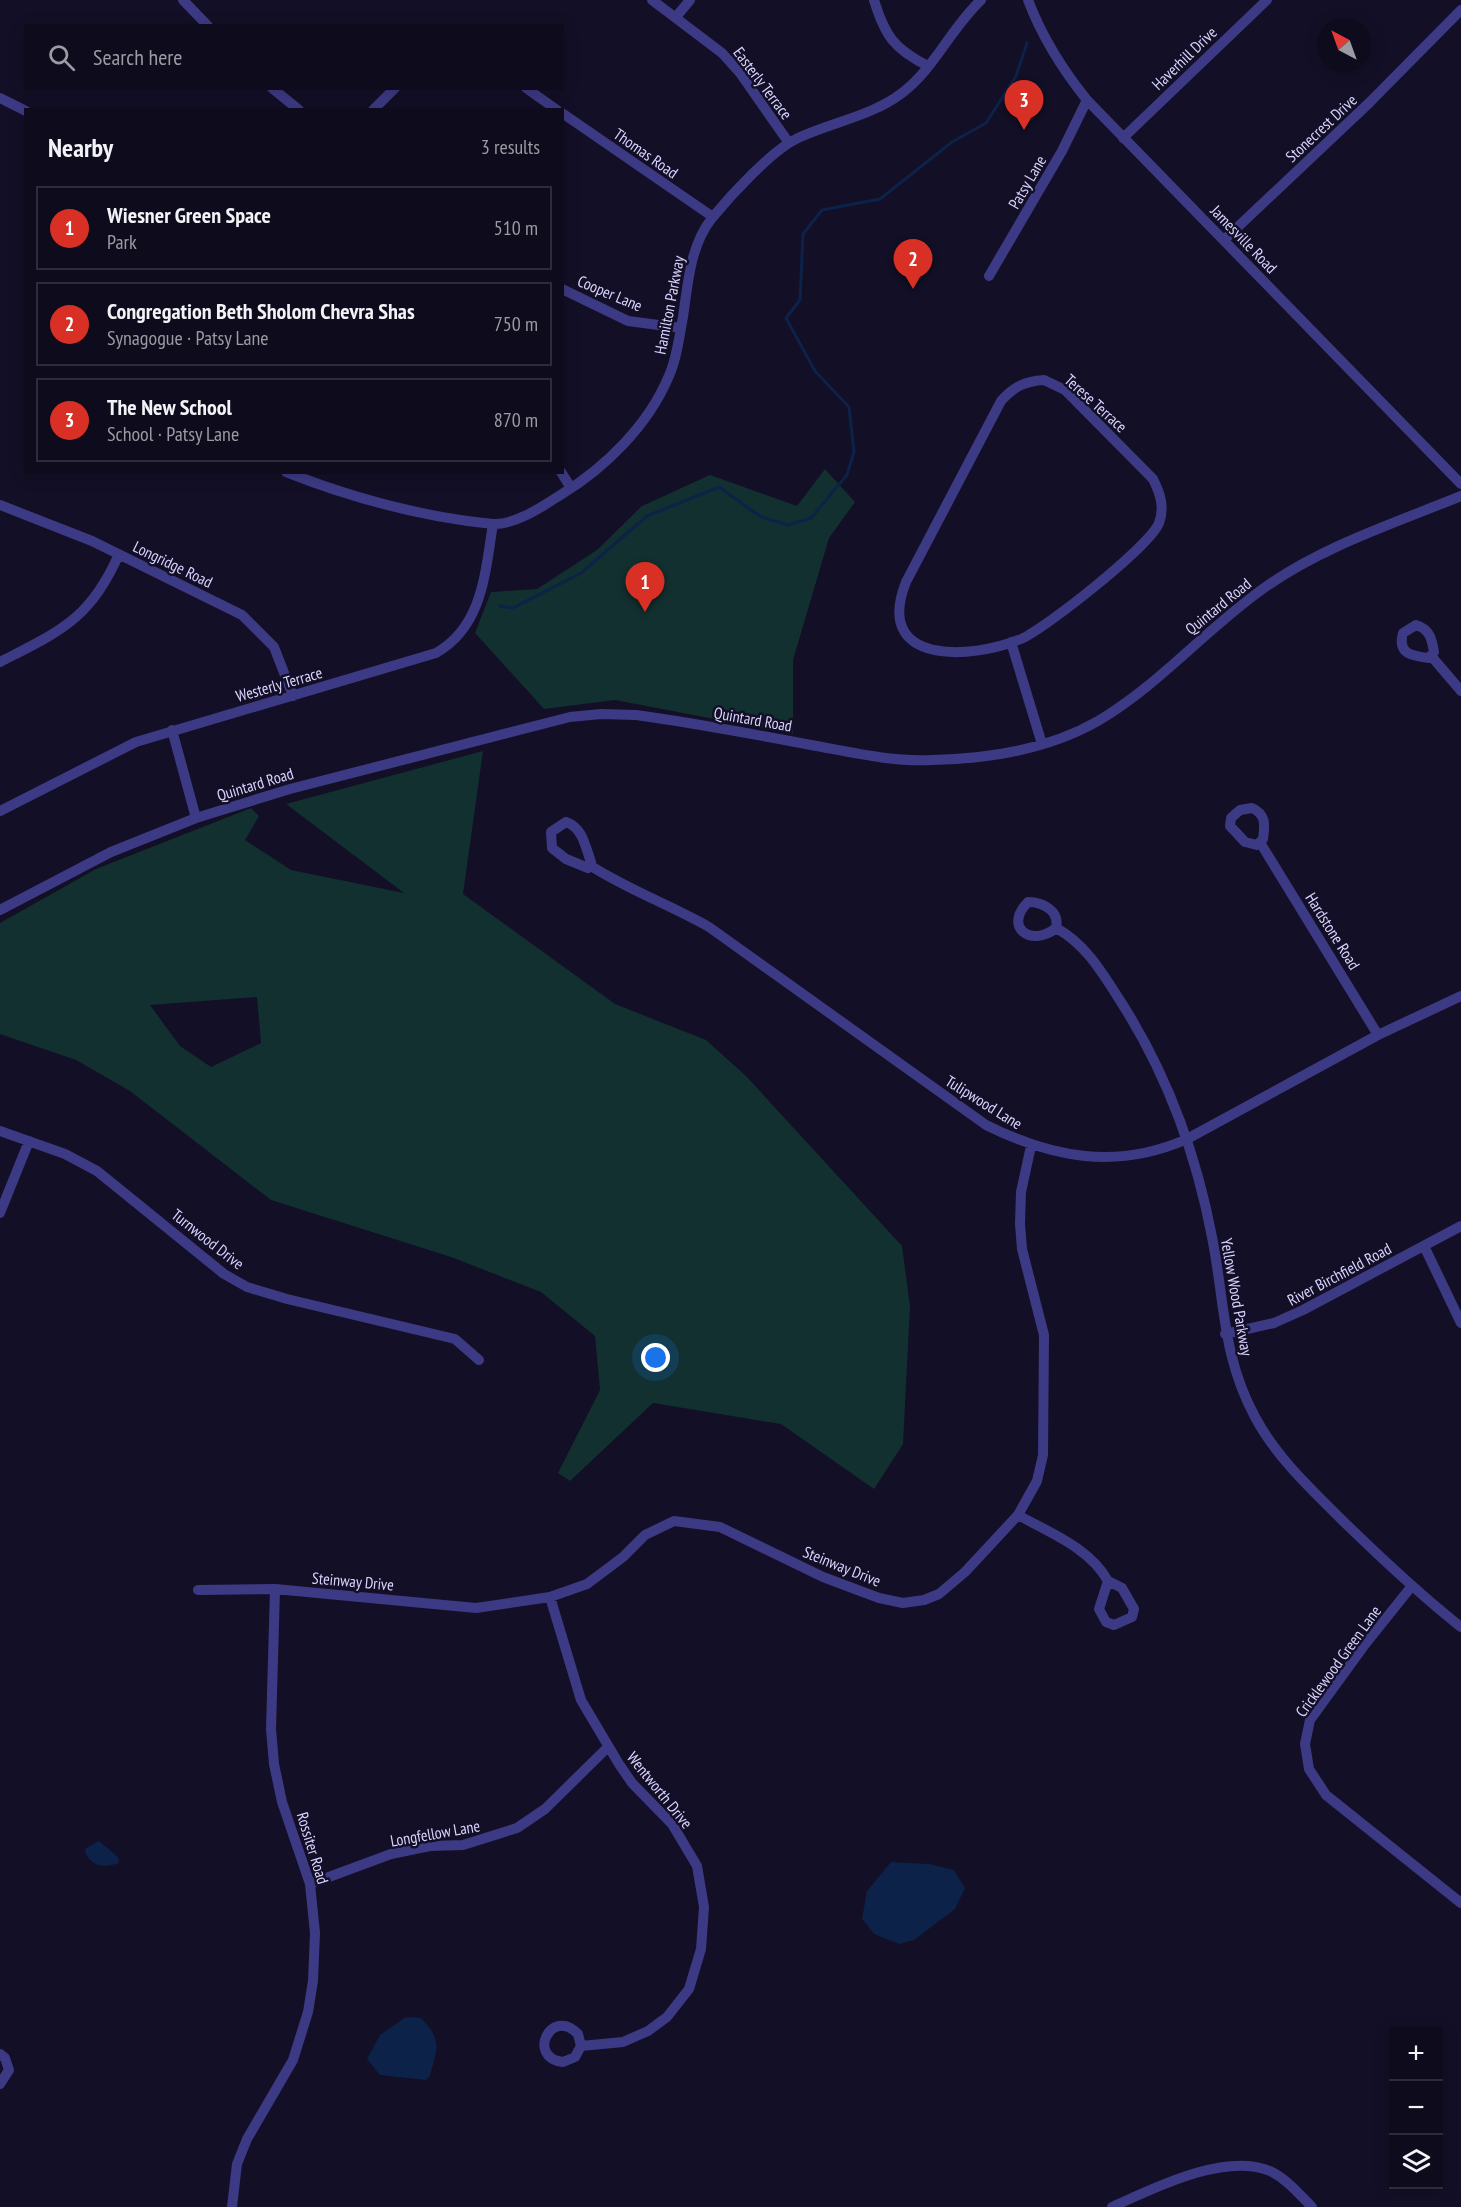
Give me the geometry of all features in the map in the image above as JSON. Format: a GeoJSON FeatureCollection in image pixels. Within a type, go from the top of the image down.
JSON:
{"type":"FeatureCollection","features":[{"type":"Feature","properties":{"kind":"street"},"geometry":{"type":"LineString","coordinates":[[183,0],[206,24]]}},
{"type":"Feature","properties":{"kind":"street","name":"Easterly Terrace"},"geometry":{"type":"LineString","coordinates":[[652,0],[722,53],[734,66],[789,143]]}},
{"type":"Feature","properties":{"kind":"street"},"geometry":{"type":"LineString","coordinates":[[675,17],[690,0]]}},
{"type":"Feature","properties":{"kind":"street"},"geometry":{"type":"LineString","coordinates":[[874,0],[886,33],[894,44],[908,56],[928,66]]}},
{"type":"Feature","properties":{"kind":"street","name":"Hamilton Parkway"},"geometry":{"type":"LineString","coordinates":[[291,474],[322,486],[386,505],[493,524],[510,521],[539,508],[572,488],[618,449],[655,404],[675,357],[692,262],[702,234],[713,217],[768,160],[789,143],[880,106],[900,95],[928,66],[959,22],[981,0]]}},
{"type":"Feature","properties":{"kind":"street","name":"Jamesville Road"},"geometry":{"type":"LineString","coordinates":[[1028,0],[1044,37],[1087,100],[1461,484]]}},
{"type":"Feature","properties":{"kind":"street","name":"Haverhill Drive"},"geometry":{"type":"LineString","coordinates":[[1123,138],[1267,0]]}},
{"type":"Feature","properties":{"kind":"street","name":"Stonecrest Drive"},"geometry":{"type":"LineString","coordinates":[[1224,240],[1369,103],[1461,10]]}},
{"type":"Feature","properties":{"kind":"street"},"geometry":{"type":"LineString","coordinates":[[274,90],[297,108]]}},
{"type":"Feature","properties":{"kind":"street"},"geometry":{"type":"LineString","coordinates":[[376,108],[393,90]]}},
{"type":"Feature","properties":{"kind":"street"},"geometry":{"type":"LineString","coordinates":[[529,90],[554,108]]}},
{"type":"Feature","properties":{"kind":"street"},"geometry":{"type":"LineString","coordinates":[[0,98],[24,110]]}},
{"type":"Feature","properties":{"kind":"street","name":"Patsy Lane"},"geometry":{"type":"LineString","coordinates":[[989,276],[1062,151],[1087,100]]}},
{"type":"Feature","properties":{"kind":"street","name":"Thomas Road"},"geometry":{"type":"LineString","coordinates":[[564,114],[713,217]]}},
{"type":"Feature","properties":{"kind":"street","name":"Cooper Lane"},"geometry":{"type":"LineString","coordinates":[[564,290],[628,321],[681,328]]}},
{"type":"Feature","properties":{"kind":"street","name":"Terese Terrace"},"geometry":{"type":"LineString","coordinates":[[1044,380],[1065,390],[1153,479],[1159,491],[1162,508],[1159,523],[1153,533],[1134,551],[1044,627],[1011,642],[982,649],[939,652],[926,650],[914,644],[902,627],[899,600],[1000,401],[1010,390],[1023,383],[1044,380]]}},
{"type":"Feature","properties":{"kind":"street"},"geometry":{"type":"LineString","coordinates":[[562,474],[572,488]]}},
{"type":"Feature","properties":{"kind":"street","name":"Quintard Road"},"geometry":{"type":"LineString","coordinates":[[0,910],[111,852],[196,818],[290,789],[570,717],[601,714],[685,722],[880,757],[931,760],[983,756],[1042,744],[1070,734],[1123,704],[1220,622],[1294,568],[1347,542],[1461,496]]}},
{"type":"Feature","properties":{"kind":"street","name":"Longridge Road"},"geometry":{"type":"LineString","coordinates":[[0,505],[119,554],[252,622],[274,647],[293,696]]}},
{"type":"Feature","properties":{"kind":"street","name":"Westerly Terrace"},"geometry":{"type":"LineString","coordinates":[[0,811],[136,742],[424,658],[457,639],[477,606],[483,586],[493,524]]}},
{"type":"Feature","properties":{"kind":"street"},"geometry":{"type":"LineString","coordinates":[[0,662],[63,629],[84,612],[109,577],[119,554]]}},
{"type":"Feature","properties":{"kind":"street"},"geometry":{"type":"LineString","coordinates":[[1011,642],[1042,744]]}},
{"type":"Feature","properties":{"kind":"street"},"geometry":{"type":"LineString","coordinates":[[1432,657],[1461,691]]}},
{"type":"Feature","properties":{"kind":"street"},"geometry":{"type":"LineString","coordinates":[[172,730],[196,818]]}},
{"type":"Feature","properties":{"kind":"street","name":"Tulipwood Lane"},"geometry":{"type":"LineString","coordinates":[[591,866],[588,868],[559,855],[550,842],[551,832],[566,822],[575,825],[580,831],[591,866],[629,889],[676,908],[709,927],[986,1125],[1031,1146],[1086,1156],[1121,1157],[1159,1151],[1186,1139],[1378,1035],[1461,996]]}},
{"type":"Feature","properties":{"kind":"street","name":"Hardstone Road"},"geometry":{"type":"LineString","coordinates":[[1261,844],[1378,1035]]}},
{"type":"Feature","properties":{"kind":"street","name":"Yellow Wood Parkway"},"geometry":{"type":"LineString","coordinates":[[1056,927],[1082,947],[1102,972],[1140,1031],[1168,1089],[1186,1139],[1212,1239],[1225,1334],[1239,1380],[1255,1417],[1275,1449],[1302,1481],[1411,1587],[1461,1627]]}},
{"type":"Feature","properties":{"kind":"street","name":"Turnwood Drive"},"geometry":{"type":"LineString","coordinates":[[0,1131],[65,1154],[97,1171],[224,1274],[248,1287],[287,1299],[455,1339],[479,1360]]}},
{"type":"Feature","properties":{"kind":"street"},"geometry":{"type":"LineString","coordinates":[[0,1213],[29,1141]]}},
{"type":"Feature","properties":{"kind":"street","name":"Steinway Drive"},"geometry":{"type":"LineString","coordinates":[[198,1590],[275,1589],[476,1608],[550,1597],[587,1584],[623,1557],[645,1535],[674,1521],[720,1527],[823,1577],[879,1598],[903,1603],[924,1600],[952,1585],[1018,1515],[1037,1481],[1044,1442],[1044,1335],[1022,1249],[1020,1224],[1022,1192],[1031,1146]]}},
{"type":"Feature","properties":{"kind":"street","name":"River Birchfield Road"},"geometry":{"type":"LineString","coordinates":[[1225,1334],[1274,1323],[1461,1226]]}},
{"type":"Feature","properties":{"kind":"street"},"geometry":{"type":"LineString","coordinates":[[1424,1246],[1461,1323]]}},
{"type":"Feature","properties":{"kind":"street"},"geometry":{"type":"LineString","coordinates":[[1018,1515],[1083,1551],[1102,1570],[1108,1581]]}},
{"type":"Feature","properties":{"kind":"street","name":"Cricklewood Green Lane"},"geometry":{"type":"LineString","coordinates":[[1411,1587],[1363,1647],[1310,1720],[1305,1744],[1309,1769],[1326,1796],[1461,1903]]}},
{"type":"Feature","properties":{"kind":"street","name":"Rossiter Road"},"geometry":{"type":"LineString","coordinates":[[232,2207],[237,2164],[247,2139],[293,2060],[308,2012],[316,1943],[310,1884],[282,1802],[274,1764],[271,1729],[275,1589]]}},
{"type":"Feature","properties":{"kind":"street","name":"Wentworth Drive"},"geometry":{"type":"LineString","coordinates":[[550,1597],[581,1700],[632,1783],[672,1824],[697,1866],[704,1907],[701,1949],[689,1989],[667,2016],[648,2031],[623,2042],[580,2046]]}},
{"type":"Feature","properties":{"kind":"street","name":"Longfellow Lane"},"geometry":{"type":"LineString","coordinates":[[310,1884],[391,1854],[430,1846],[463,1845],[517,1828],[545,1809],[608,1747]]}},
{"type":"Feature","properties":{"kind":"street"},"geometry":{"type":"LineString","coordinates":[[0,2054],[9,2070],[0,2084]]}},
{"type":"Feature","properties":{"kind":"street"},"geometry":{"type":"LineString","coordinates":[[1112,2207],[1176,2181],[1233,2164],[1256,2167],[1278,2175],[1312,2207]]}},
{"type":"Feature","properties":{"kind":"green space"},"geometry":{"type":"Polygon","coordinates":[[[825,469],[855,502],[829,538],[793,660],[793,734],[615,700],[544,709],[475,633],[491,592],[537,589],[597,550],[642,506],[710,475],[797,506],[825,469]]]}},
{"type":"Feature","properties":{"kind":"green space"},"geometry":{"type":"Polygon","coordinates":[[[483,751],[463,894],[615,1004],[706,1040],[746,1076],[902,1246],[910,1306],[903,1444],[874,1489],[781,1424],[653,1403],[570,1481],[558,1473],[600,1390],[595,1336],[541,1292],[451,1257],[271,1200],[130,1091],[76,1060],[0,1034],[0,923],[96,869],[251,808],[259,816],[245,840],[291,870],[404,893],[286,804],[483,751]],[[257,997],[150,1005],[180,1046],[211,1067],[261,1043],[257,997]]]}},
{"type":"Feature","properties":{"kind":"water"},"geometry":{"type":"Polygon","coordinates":[[[99,1841],[118,1857],[119,1863],[104,1866],[91,1861],[85,1852],[86,1848],[99,1841]]]}},
{"type":"Feature","properties":{"kind":"water"},"geometry":{"type":"Polygon","coordinates":[[[891,1862],[929,1864],[954,1870],[965,1888],[955,1909],[914,1940],[899,1944],[874,1934],[862,1919],[867,1891],[891,1862]]]}},
{"type":"Feature","properties":{"kind":"water"},"geometry":{"type":"Polygon","coordinates":[[[406,2017],[421,2018],[435,2039],[435,2058],[430,2076],[426,2080],[380,2075],[367,2059],[380,2035],[406,2017]]]}},
{"type":"Feature","properties":{"kind":"waterway"},"geometry":{"type":"LineString","coordinates":[[500,606],[513,608],[581,573],[647,516],[719,487],[761,517],[788,525],[811,518],[847,475],[854,452],[849,407],[815,371],[786,318],[800,300],[803,234],[822,210],[880,199],[952,142],[986,123],[1016,76],[1027,43]]}},
{"type":"Feature","properties":{"kind":"place","name":"The New School"},"geometry":{"type":"Point","coordinates":[1024,130]}},
{"type":"Feature","properties":{"kind":"place","name":"Congregation Beth Sholom Chevra Shas"},"geometry":{"type":"Point","coordinates":[913,289]}},
{"type":"Feature","properties":{"kind":"place","name":"Wiesner Green Space"},"geometry":{"type":"Point","coordinates":[645,612]}}]}
